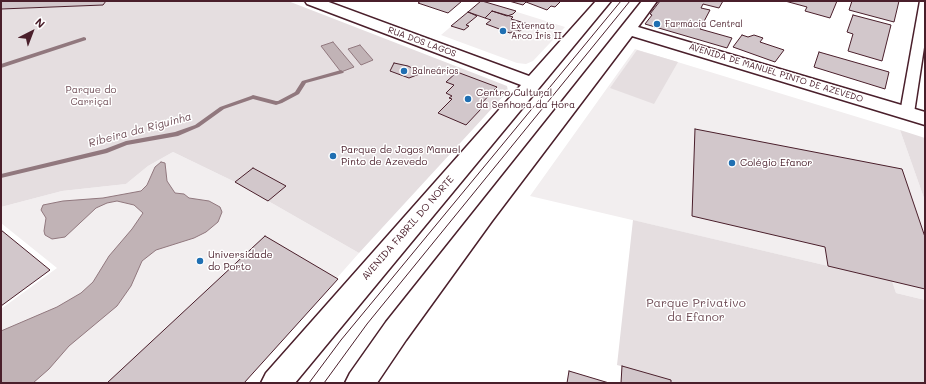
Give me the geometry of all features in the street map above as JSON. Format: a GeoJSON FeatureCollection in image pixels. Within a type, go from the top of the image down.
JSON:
{"type":"FeatureCollection","features":[{"type":"Feature","properties":{"kind":"main road","name":"RUA DOS LAGOS"},"geometry":{"type":"LineString","coordinates":[[312,1],[532,83]]}},
{"type":"Feature","properties":{"kind":"main road","name":"AVENIDA FABRIL DO NORTE"},"geometry":{"type":"LineString","coordinates":[[276,383],[532,83],[604,1]]}},
{"type":"Feature","properties":{"kind":"main road"},"geometry":{"type":"LineString","coordinates":[[360,383],[396,331],[650,1]]}},
{"type":"Feature","properties":{"kind":"main road","name":"AVENIDA DE MANUEL PINTO DE AZEVEDO"},"geometry":{"type":"LineString","coordinates":[[627,29],[925,119]]}},
{"type":"Feature","properties":{"kind":"street"},"geometry":{"type":"LineString","coordinates":[[907,113],[924,17],[925,2]]}},
{"type":"Feature","properties":{"kind":"shaded area","name":"Externato Arco Íris II"},"geometry":{"type":"Polygon","coordinates":[[[481,1],[565,27],[533,61],[526,64],[517,63],[441,35],[481,1]]]}},
{"type":"Feature","properties":{"kind":"shaded area"},"geometry":{"type":"Polygon","coordinates":[[[333,42],[354,67],[341,72],[321,46],[333,42]]]}},
{"type":"Feature","properties":{"kind":"shaded area"},"geometry":{"type":"Polygon","coordinates":[[[360,45],[373,60],[361,65],[348,49],[360,45]]]}},
{"type":"Feature","properties":{"kind":"shaded area","name":"Colégio Efanor"},"geometry":{"type":"Polygon","coordinates":[[[635,49],[900,130],[925,201],[925,300],[896,293],[892,281],[530,196],[635,49]]]}},
{"type":"Feature","properties":{"kind":"shaded area","name":"Universidade do Porto"},"geometry":{"type":"Polygon","coordinates":[[[173,152],[235,182],[359,253],[244,383],[1,383],[1,309],[57,268],[1,223],[1,207],[62,191],[126,184],[148,166],[173,152]]]}},
{"type":"Feature","properties":{"kind":"shaded area"},"geometry":{"type":"Polygon","coordinates":[[[161,162],[165,163],[167,181],[175,193],[184,194],[189,198],[209,201],[220,207],[222,212],[218,222],[206,232],[194,238],[156,250],[142,261],[131,286],[117,306],[69,346],[49,369],[33,383],[1,383],[1,331],[57,307],[81,293],[93,282],[109,256],[132,229],[143,213],[134,205],[117,201],[107,203],[96,208],[65,237],[52,239],[45,235],[44,231],[46,218],[41,210],[43,205],[63,201],[103,198],[141,191],[147,185],[155,167],[161,162]]]}},
{"type":"Feature","properties":{"kind":"green space","name":"Parque do Carriçal"},"geometry":{"type":"Polygon","coordinates":[[[106,1],[288,1],[507,86],[508,91],[359,253],[235,182],[173,152],[148,166],[126,184],[62,191],[1,207],[1,9],[103,5],[106,1]]]}},
{"type":"Feature","properties":{"kind":"green space"},"geometry":{"type":"Polygon","coordinates":[[[637,50],[678,62],[654,104],[610,88],[637,50]]]}},
{"type":"Feature","properties":{"kind":"green space"},"geometry":{"type":"Polygon","coordinates":[[[900,130],[925,138],[925,201],[900,130]]]}},
{"type":"Feature","properties":{"kind":"green space","name":"Parque Privativo da Efanor"},"geometry":{"type":"Polygon","coordinates":[[[633,220],[892,281],[896,293],[925,300],[925,383],[671,383],[671,380],[617,365],[633,220]]]}},
{"type":"Feature","properties":{"kind":"building"},"geometry":{"type":"Polygon","coordinates":[[[1,1],[106,1],[103,5],[1,9],[1,1]]]}},
{"type":"Feature","properties":{"kind":"building"},"geometry":{"type":"Polygon","coordinates":[[[421,1],[462,1],[448,13],[418,3],[421,1]]]}},
{"type":"Feature","properties":{"kind":"building"},"geometry":{"type":"Polygon","coordinates":[[[481,1],[516,11],[507,16],[492,11],[485,18],[468,12],[481,1]]]}},
{"type":"Feature","properties":{"kind":"building"},"geometry":{"type":"Polygon","coordinates":[[[509,1],[560,2],[555,7],[551,6],[547,10],[526,2],[523,5],[509,1]]]}},
{"type":"Feature","properties":{"kind":"building"},"geometry":{"type":"Polygon","coordinates":[[[660,1],[723,1],[719,8],[703,4],[701,8],[710,10],[700,29],[732,38],[727,48],[645,24],[652,15],[650,14],[660,1]]]}},
{"type":"Feature","properties":{"kind":"building"},"geometry":{"type":"Polygon","coordinates":[[[785,1],[837,1],[830,18],[805,11],[807,7],[785,1]]]}},
{"type":"Feature","properties":{"kind":"building"},"geometry":{"type":"Polygon","coordinates":[[[852,1],[899,1],[894,22],[849,10],[852,1]]]}},
{"type":"Feature","properties":{"kind":"building"},"geometry":{"type":"Polygon","coordinates":[[[492,11],[513,17],[511,19],[528,24],[520,31],[516,30],[510,33],[486,24],[491,20],[485,18],[492,11]]]}},
{"type":"Feature","properties":{"kind":"building"},"geometry":{"type":"Polygon","coordinates":[[[468,12],[477,16],[466,25],[469,26],[464,30],[451,26],[468,12]]]}},
{"type":"Feature","properties":{"kind":"building"},"geometry":{"type":"Polygon","coordinates":[[[853,15],[891,25],[882,61],[848,51],[853,34],[847,32],[853,15]]]}},
{"type":"Feature","properties":{"kind":"building"},"geometry":{"type":"Polygon","coordinates":[[[742,35],[748,37],[754,35],[763,38],[760,42],[784,50],[775,62],[733,47],[742,35]]]}},
{"type":"Feature","properties":{"kind":"building"},"geometry":{"type":"Polygon","coordinates":[[[819,52],[889,72],[885,89],[814,67],[819,52]]]}},
{"type":"Feature","properties":{"kind":"building","name":"Balneários"},"geometry":{"type":"Polygon","coordinates":[[[394,63],[408,66],[422,73],[409,78],[390,71],[394,63]]]}},
{"type":"Feature","properties":{"kind":"building","name":"Centro Cultural da Senhora da Hora"},"geometry":{"type":"Polygon","coordinates":[[[457,72],[497,87],[477,108],[481,109],[466,125],[438,113],[452,99],[449,98],[452,96],[446,93],[454,85],[446,82],[457,72]]]}},
{"type":"Feature","properties":{"kind":"building"},"geometry":{"type":"Polygon","coordinates":[[[695,129],[902,169],[925,237],[925,289],[828,266],[825,247],[692,216],[695,129]]]}},
{"type":"Feature","properties":{"kind":"building"},"geometry":{"type":"Polygon","coordinates":[[[253,168],[286,186],[268,201],[235,182],[253,168]]]}},
{"type":"Feature","properties":{"kind":"building"},"geometry":{"type":"Polygon","coordinates":[[[1,230],[50,270],[1,306],[1,230]]]}},
{"type":"Feature","properties":{"kind":"building"},"geometry":{"type":"Polygon","coordinates":[[[265,236],[338,279],[244,383],[107,383],[265,236]]]}},
{"type":"Feature","properties":{"kind":"building"},"geometry":{"type":"Polygon","coordinates":[[[622,366],[671,380],[671,383],[621,383],[622,366]]]}},
{"type":"Feature","properties":{"kind":"building"},"geometry":{"type":"Polygon","coordinates":[[[569,371],[609,383],[567,383],[569,371]]]}},
{"type":"Feature","properties":{"kind":"waterway","name":"Ribeira da Riguinha"},"geometry":{"type":"LineString","coordinates":[[1,66],[84,39]]}},
{"type":"Feature","properties":{"kind":"waterway","name":"Ribeira da Riguinha"},"geometry":{"type":"LineString","coordinates":[[1,176],[107,151],[126,143],[176,134],[197,126],[222,108],[253,97],[276,103],[280,102],[297,93],[304,82],[341,72]]}},
{"type":"Feature","properties":{"kind":"tram line"},"geometry":{"type":"LineString","coordinates":[[309,383],[341,340],[621,1]]}},
{"type":"Feature","properties":{"kind":"tram line"},"geometry":{"type":"LineString","coordinates":[[324,383],[367,324],[630,1]]}},
{"type":"Feature","properties":{"kind":"place","name":"Farmácia Central"},"geometry":{"type":"Point","coordinates":[657,24]}},
{"type":"Feature","properties":{"kind":"place","name":"Externato Arco Íris II"},"geometry":{"type":"Point","coordinates":[503,31]}},
{"type":"Feature","properties":{"kind":"place","name":"Balneários"},"geometry":{"type":"Point","coordinates":[404,71]}},
{"type":"Feature","properties":{"kind":"place","name":"Centro Cultural da Senhora da Hora"},"geometry":{"type":"Point","coordinates":[468,99]}},
{"type":"Feature","properties":{"kind":"place","name":"Parque de Jogos Manuel Pinto de Azevedo"},"geometry":{"type":"Point","coordinates":[333,156]}},
{"type":"Feature","properties":{"kind":"place","name":"Colégio Efanor"},"geometry":{"type":"Point","coordinates":[732,163]}},
{"type":"Feature","properties":{"kind":"place","name":"Universidade do Porto"},"geometry":{"type":"Point","coordinates":[200,261]}}]}
